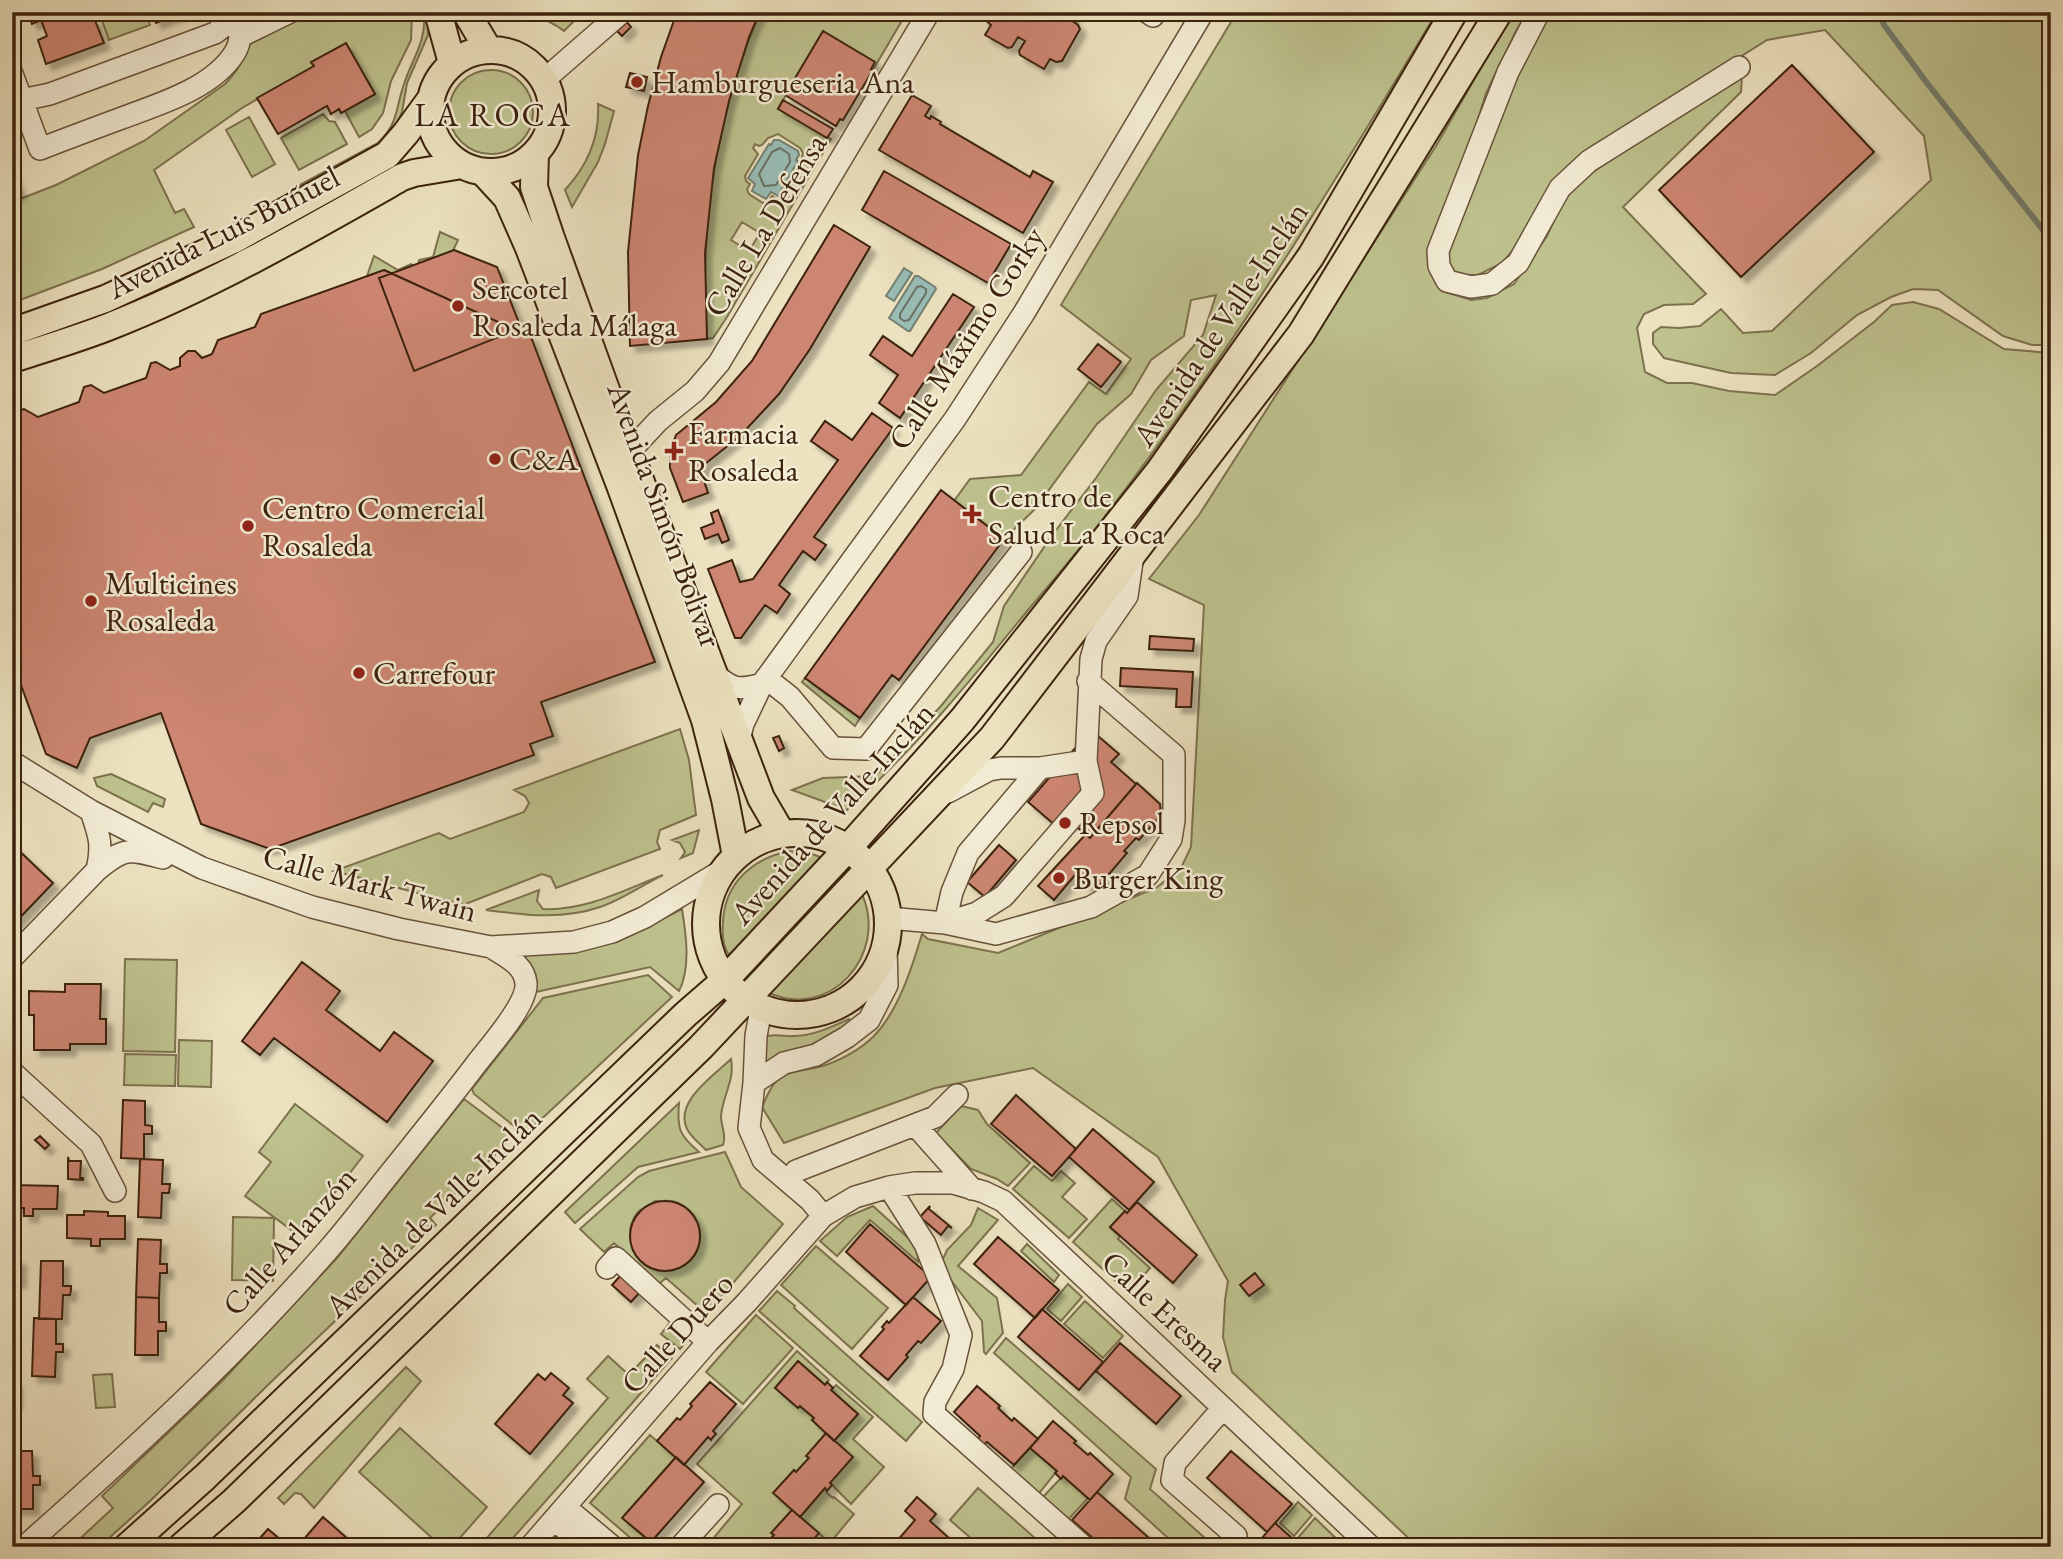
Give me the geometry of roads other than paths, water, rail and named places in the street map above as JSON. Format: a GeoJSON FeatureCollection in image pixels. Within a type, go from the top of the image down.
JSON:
{"type":"FeatureCollection","features":[{"type":"Feature","properties":{"kind":"main road"},"geometry":{"type":"LineString","coordinates":[[438,12],[452,63]]}},
{"type":"Feature","properties":{"kind":"main road"},"geometry":{"type":"LineString","coordinates":[[466,12],[488,49]]}},
{"type":"Feature","properties":{"kind":"main road","name":"Avenida de Valle-Inclán"},"geometry":{"type":"LineString","coordinates":[[127,1547],[205,1477],[686,1014],[724,981],[962,720],[1160,470],[1311,256],[1454,12]]}},
{"type":"Feature","properties":{"kind":"main road","name":"Avenida de Valle-Inclán"},"geometry":{"type":"LineString","coordinates":[[181,1547],[244,1491],[691,1057],[753,1005],[870,868],[992,738],[1301,334],[1499,12]]}},
{"type":"Feature","properties":{"kind":"main road"},"geometry":{"type":"LineString","coordinates":[[488,49],[514,54],[536,69],[544,80],[551,99],[552,118],[546,138],[535,154],[516,167],[494,172],[473,169],[447,154],[435,138],[430,119],[430,100],[438,80],[452,63],[463,56],[488,49]]}},
{"type":"Feature","properties":{"kind":"main road","name":"Avenida Luis Buñuel"},"geometry":{"type":"LineString","coordinates":[[12,332],[106,299],[233,240],[387,155],[430,100]]}},
{"type":"Feature","properties":{"kind":"main road","name":"Avenida Simón Bolivar"},"geometry":{"type":"LineString","coordinates":[[535,154],[534,187],[551,238],[738,740],[761,798],[782,834]]}},
{"type":"Feature","properties":{"kind":"main road","name":"Avenida Simón Bolivar"},"geometry":{"type":"LineString","coordinates":[[473,169],[507,198],[524,235],[620,485],[705,720],[725,799],[729,863]]}},
{"type":"Feature","properties":{"kind":"main road","name":"Avenida Luis Buñuel"},"geometry":{"type":"LineString","coordinates":[[12,359],[109,326],[193,289],[309,230],[402,177],[414,173],[473,169]]}},
{"type":"Feature","properties":{"kind":"main road"},"geometry":{"type":"LineString","coordinates":[[782,834],[816,834],[848,848],[870,868],[886,900],[886,947],[873,976],[851,998],[823,1012],[792,1016],[753,1005],[724,981],[713,962],[706,940],[705,917],[709,895],[729,863],[757,842],[782,834]]}},
{"type":"Feature","properties":{"kind":"street"},"geometry":{"type":"LineString","coordinates":[[241,36],[290,12]]}},
{"type":"Feature","properties":{"kind":"street"},"geometry":{"type":"LineString","coordinates":[[544,80],[622,12]]}},
{"type":"Feature","properties":{"kind":"street","name":"Calle La Defensa"},"geometry":{"type":"LineString","coordinates":[[630,451],[659,421],[695,391],[719,363],[929,12]]}},
{"type":"Feature","properties":{"kind":"street","name":"Calle Máximo Gorky"},"geometry":{"type":"LineString","coordinates":[[738,740],[764,681],[922,466],[1024,313],[1203,12]]}},
{"type":"Feature","properties":{"kind":"street"},"geometry":{"type":"LineString","coordinates":[[1539,12],[1508,72],[1438,251],[1439,266],[1447,281],[1471,287],[1492,284],[1518,263],[1560,188],[1589,161],[1739,67]]}},
{"type":"Feature","properties":{"kind":"street"},"geometry":{"type":"LineString","coordinates":[[12,74],[17,101],[40,149],[178,97],[210,77],[225,65],[235,52],[241,36],[237,14]]}},
{"type":"Feature","properties":{"kind":"street"},"geometry":{"type":"LineString","coordinates":[[17,101],[50,94],[215,33],[237,14]]}},
{"type":"Feature","properties":{"kind":"street"},"geometry":{"type":"LineString","coordinates":[[215,33],[226,54],[225,65]]}},
{"type":"Feature","properties":{"kind":"street"},"geometry":{"type":"LineString","coordinates":[[713,673],[730,688],[745,689],[764,681],[790,697],[833,748],[866,749],[1021,552]]}},
{"type":"Feature","properties":{"kind":"street"},"geometry":{"type":"LineString","coordinates":[[945,923],[976,913],[1004,896],[1093,793],[1086,761],[1091,659],[1096,641],[1128,596],[1133,555]]}},
{"type":"Feature","properties":{"kind":"street"},"geometry":{"type":"LineString","coordinates":[[888,918],[945,923],[996,934],[1091,907],[1148,875],[1171,839],[1174,820],[1174,755],[1088,681]]}},
{"type":"Feature","properties":{"kind":"street"},"geometry":{"type":"LineString","coordinates":[[934,800],[989,770],[1040,768],[1086,761]]}},
{"type":"Feature","properties":{"kind":"street","name":"Calle Mark Twain"},"geometry":{"type":"LineString","coordinates":[[12,762],[91,811],[202,868],[312,907],[399,929],[491,947],[574,942],[612,932],[645,917],[729,863]]}},
{"type":"Feature","properties":{"kind":"street"},"geometry":{"type":"LineString","coordinates":[[945,923],[952,892],[968,853],[1040,768]]}},
{"type":"Feature","properties":{"kind":"street"},"geometry":{"type":"LineString","coordinates":[[91,811],[101,841],[97,870]]}},
{"type":"Feature","properties":{"kind":"street"},"geometry":{"type":"LineString","coordinates":[[12,958],[97,870],[114,856],[134,850],[202,868]]}},
{"type":"Feature","properties":{"kind":"street","name":"Calle Arlanzón"},"geometry":{"type":"LineString","coordinates":[[24,1547],[88,1491],[257,1327],[328,1250],[459,1087],[524,996],[526,984],[520,967],[491,947]]}},
{"type":"Feature","properties":{"kind":"street"},"geometry":{"type":"LineString","coordinates":[[754,1083],[785,1063],[816,1055],[869,1020],[887,985],[886,947]]}},
{"type":"Feature","properties":{"kind":"street"},"geometry":{"type":"LineString","coordinates":[[753,1005],[756,1035],[749,1128],[763,1160],[810,1200],[824,1216]]}},
{"type":"Feature","properties":{"kind":"street"},"geometry":{"type":"LineString","coordinates":[[12,1072],[91,1144],[115,1191]]}},
{"type":"Feature","properties":{"kind":"street"},"geometry":{"type":"LineString","coordinates":[[788,1181],[796,1171],[935,1117],[957,1095]]}},
{"type":"Feature","properties":{"kind":"street"},"geometry":{"type":"LineString","coordinates":[[915,1125],[972,1189]]}},
{"type":"Feature","properties":{"kind":"street","name":"Calle Eresma"},"geometry":{"type":"LineString","coordinates":[[889,1187],[915,1183],[953,1183],[1003,1201],[1371,1547]]}},
{"type":"Feature","properties":{"kind":"street"},"geometry":{"type":"LineString","coordinates":[[889,1187],[925,1244],[961,1335],[953,1369],[935,1402],[934,1414],[1084,1547]]}},
{"type":"Feature","properties":{"kind":"street","name":"Calle Duero"},"geometry":{"type":"LineString","coordinates":[[530,1547],[708,1342],[824,1216],[855,1196],[889,1187]]}},
{"type":"Feature","properties":{"kind":"street"},"geometry":{"type":"LineString","coordinates":[[607,1268],[616,1258],[708,1342]]}},
{"type":"Feature","properties":{"kind":"street"},"geometry":{"type":"LineString","coordinates":[[1223,1408],[1175,1463],[1172,1480],[1236,1536]]}},
{"type":"Feature","properties":{"kind":"street"},"geometry":{"type":"LineString","coordinates":[[680,1547],[718,1506]]}},
{"type":"Feature","properties":{"kind":"street"},"geometry":{"type":"LineString","coordinates":[[560,1514],[586,1547]]}},
{"type":"Feature","properties":{"kind":"street"},"geometry":{"type":"LineString","coordinates":[[560,1514],[613,1547]]}},
{"type":"Feature","properties":{"kind":"street"},"geometry":{"type":"LineString","coordinates":[[12,1541],[18,1547]]}},
{"type":"Feature","properties":{"kind":"water"},"geometry":{"type":"Polygon","coordinates":[[[774,140],[798,151],[799,155],[778,196],[771,192],[766,199],[752,191],[755,184],[748,178],[774,140]]]}},
{"type":"Feature","properties":{"kind":"water"},"geometry":{"type":"Polygon","coordinates":[[[904,268],[912,273],[894,301],[886,296],[904,268]]]}},
{"type":"Feature","properties":{"kind":"water"},"geometry":{"type":"Polygon","coordinates":[[[915,276],[936,289],[908,331],[889,318],[915,276]]]}},
{"type":"Feature","properties":{"kind":"waterway"},"geometry":{"type":"LineString","coordinates":[[1879,12],[1884,25],[1927,83],[2051,240]]}},
{"type":"Feature","properties":{"kind":"place","name":"Hamburgueseria Ana"},"geometry":{"type":"Point","coordinates":[637,82]}},
{"type":"Feature","properties":{"kind":"place","name":"Sercotel Rosaleda Málaga"},"geometry":{"type":"Point","coordinates":[458,306]}},
{"type":"Feature","properties":{"kind":"place","name":"Farmacia Rosaleda"},"geometry":{"type":"Point","coordinates":[674,451]}},
{"type":"Feature","properties":{"kind":"place","name":"C&A"},"geometry":{"type":"Point","coordinates":[495,459]}},
{"type":"Feature","properties":{"kind":"place","name":"Centro de Salud La Roca"},"geometry":{"type":"Point","coordinates":[972,514]}},
{"type":"Feature","properties":{"kind":"place","name":"Centro Comercial Rosaleda"},"geometry":{"type":"Point","coordinates":[248,526]}},
{"type":"Feature","properties":{"kind":"place","name":"Multicines Rosaleda"},"geometry":{"type":"Point","coordinates":[91,601]}},
{"type":"Feature","properties":{"kind":"place","name":"Carrefour"},"geometry":{"type":"Point","coordinates":[359,673]}},
{"type":"Feature","properties":{"kind":"place","name":"Repsol"},"geometry":{"type":"Point","coordinates":[1065,823]}},
{"type":"Feature","properties":{"kind":"place","name":"Burger King"},"geometry":{"type":"Point","coordinates":[1059,878]}},
{"type":"Feature","properties":{"kind":"district","name":"LA ROCA"},"geometry":{"type":"Point","coordinates":[493,114]}}]}
